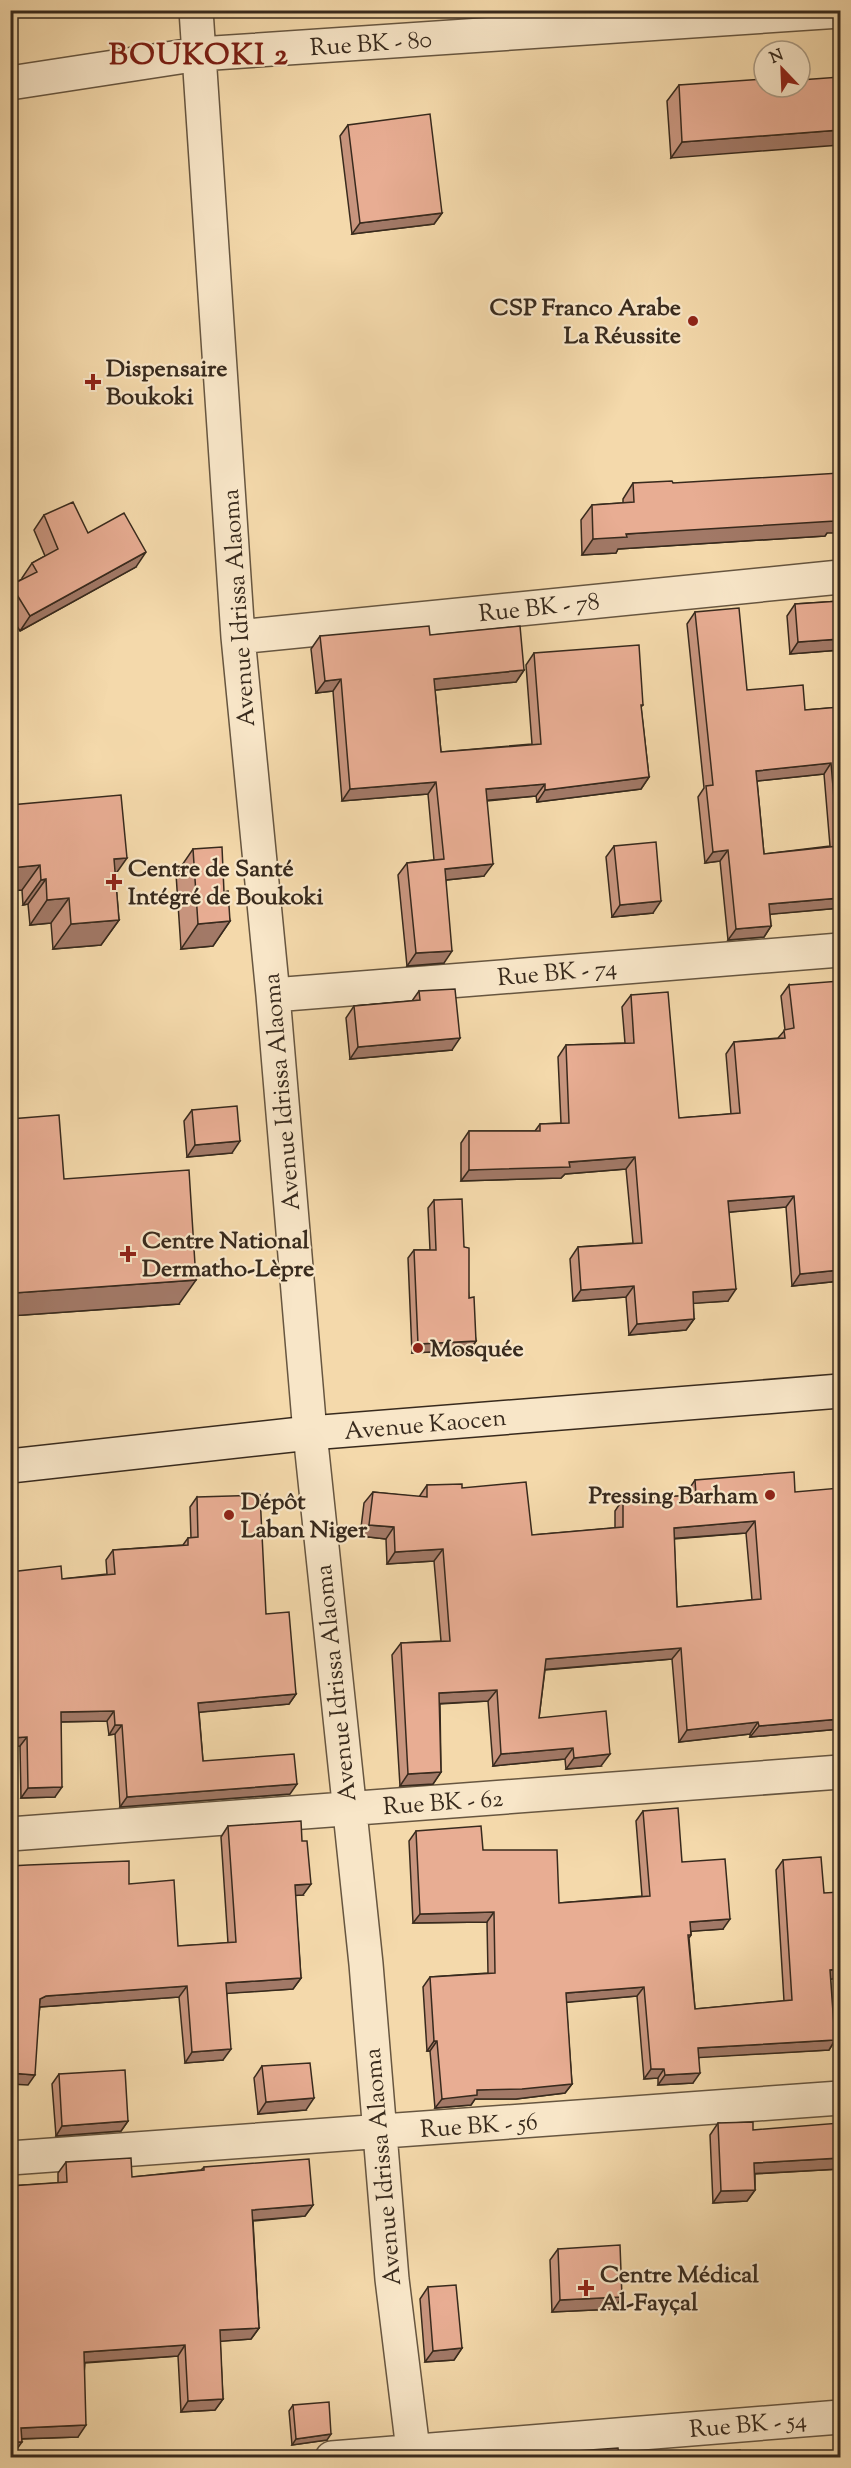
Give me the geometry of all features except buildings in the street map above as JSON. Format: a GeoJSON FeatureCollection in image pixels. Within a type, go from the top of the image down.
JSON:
{"type":"FeatureCollection","features":[{"type":"Feature","properties":{"kind":"street","name":"Avenue Idrissa Alaoma"},"geometry":{"type":"LineString","coordinates":[[196,10],[238,637],[273,995],[310,1433],[366,1964],[378,2132],[392,2279],[413,2454]]}},
{"type":"Feature","properties":{"kind":"street","name":"Rue BK - 80"},"geometry":{"type":"LineString","coordinates":[[10,84],[199,54],[840,10]]}},
{"type":"Feature","properties":{"kind":"street","name":"Rue BK - 78"},"geometry":{"type":"LineString","coordinates":[[238,637],[840,577]]}},
{"type":"Feature","properties":{"kind":"street","name":"Rue BK - 74"},"geometry":{"type":"LineString","coordinates":[[273,995],[840,950]]}},
{"type":"Feature","properties":{"kind":"street","name":"Avenue Kaocen"},"geometry":{"type":"LineString","coordinates":[[10,1466],[310,1433],[840,1390]]}},
{"type":"Feature","properties":{"kind":"street","name":"Rue BK - 62"},"geometry":{"type":"LineString","coordinates":[[10,1834],[840,1772]]}},
{"type":"Feature","properties":{"kind":"street","name":"Rue BK - 56"},"geometry":{"type":"LineString","coordinates":[[10,2158],[840,2098]]}},
{"type":"Feature","properties":{"kind":"street","name":"Rue BK - 54"},"geometry":{"type":"LineString","coordinates":[[332,2457],[413,2454],[840,2417]]}},
{"type":"Feature","properties":{"kind":"place","name":"CSP Franco Arabe La Réussite"},"geometry":{"type":"Point","coordinates":[693,321]}},
{"type":"Feature","properties":{"kind":"place","name":"Dispensaire Boukoki"},"geometry":{"type":"Point","coordinates":[93,382]}},
{"type":"Feature","properties":{"kind":"place","name":"Centre de Santé Intégré de Boukoki"},"geometry":{"type":"Point","coordinates":[114,882]}},
{"type":"Feature","properties":{"kind":"place","name":"Centre National Dermatho-Lèpre"},"geometry":{"type":"Point","coordinates":[128,1254]}},
{"type":"Feature","properties":{"kind":"place","name":"Mosquée"},"geometry":{"type":"Point","coordinates":[418,1348]}},
{"type":"Feature","properties":{"kind":"place","name":"Pressing Barham"},"geometry":{"type":"Point","coordinates":[770,1495]}},
{"type":"Feature","properties":{"kind":"place","name":"Dépôt Laban Niger"},"geometry":{"type":"Point","coordinates":[229,1515]}},
{"type":"Feature","properties":{"kind":"place","name":"Centre Médical Al-Fayçal"},"geometry":{"type":"Point","coordinates":[586,2288]}},
{"type":"Feature","properties":{"kind":"district","name":"BOUKOKI 2"},"geometry":{"type":"Point","coordinates":[199,54]}}]}
